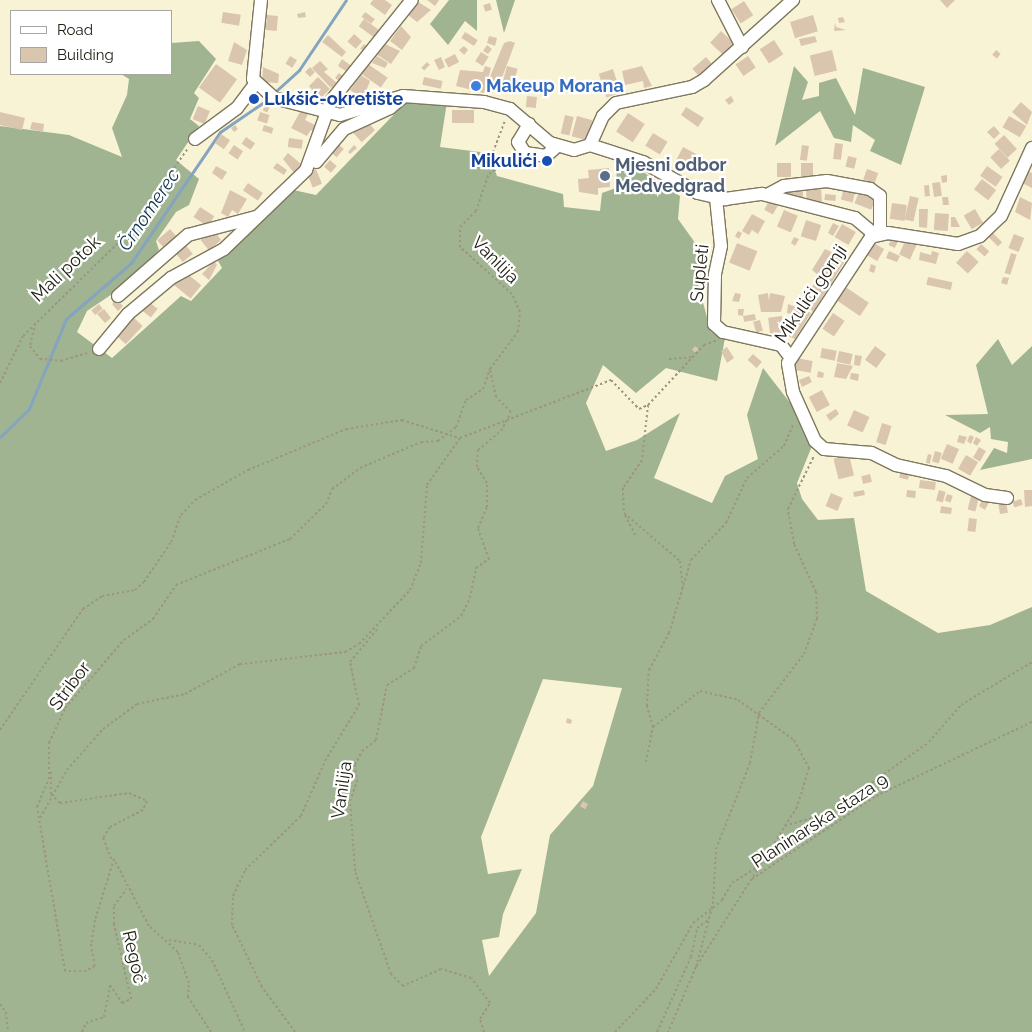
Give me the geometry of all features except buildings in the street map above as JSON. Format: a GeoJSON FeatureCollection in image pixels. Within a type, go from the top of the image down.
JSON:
{"type":"FeatureCollection","features":[{"type":"Feature","properties":{"kind":"street"},"geometry":{"type":"LineString","coordinates":[[195,140],[237,108],[255,84],[261,0]]}},
{"type":"Feature","properties":{"kind":"street"},"geometry":{"type":"LineString","coordinates":[[306,170],[329,114],[332,101],[412,0]]}},
{"type":"Feature","properties":{"kind":"street"},"geometry":{"type":"LineString","coordinates":[[718,0],[742,47]]}},
{"type":"Feature","properties":{"kind":"street"},"geometry":{"type":"LineString","coordinates":[[590,145],[602,116],[616,103],[692,87],[742,47],[793,0]]}},
{"type":"Feature","properties":{"kind":"street"},"geometry":{"type":"LineString","coordinates":[[255,84],[274,98],[329,114],[348,114],[404,96],[484,102],[526,122],[557,146],[574,150],[590,145],[633,157],[698,193],[716,198],[767,195],[855,218],[877,234],[958,244],[980,236],[1001,216],[1032,148]]}},
{"type":"Feature","properties":{"kind":"street"},"geometry":{"type":"LineString","coordinates":[[99,349],[128,314],[178,273],[224,249],[306,170],[344,129],[390,108],[404,96]]}},
{"type":"Feature","properties":{"kind":"street"},"geometry":{"type":"LineString","coordinates":[[526,122],[518,142],[525,154],[546,156],[557,146]]}},
{"type":"Feature","properties":{"kind":"street"},"geometry":{"type":"LineString","coordinates":[[767,195],[790,185],[827,182],[870,189],[880,196],[877,234]]}},
{"type":"Feature","properties":{"kind":"street","name":"Supleti"},"geometry":{"type":"LineString","coordinates":[[716,198],[721,246],[713,319],[723,332]]}},
{"type":"Feature","properties":{"kind":"street"},"geometry":{"type":"LineString","coordinates":[[118,296],[180,240],[256,217]]}},
{"type":"Feature","properties":{"kind":"street","name":"Mikulići gornji"},"geometry":{"type":"LineString","coordinates":[[819,445],[789,380],[790,357],[877,234]]}},
{"type":"Feature","properties":{"kind":"street"},"geometry":{"type":"LineString","coordinates":[[723,332],[781,345],[790,357]]}},
{"type":"Feature","properties":{"kind":"street"},"geometry":{"type":"LineString","coordinates":[[819,445],[831,452],[871,453],[896,465],[946,476],[986,495],[1007,498]]}},
{"type":"Feature","properties":{"kind":"path","name":"Vanilija"},"geometry":{"type":"LineString","coordinates":[[490,369],[518,332],[520,312],[501,283],[460,248],[460,227],[476,211],[489,174],[497,169],[493,152],[499,127],[510,118],[526,122]]}},
{"type":"Feature","properties":{"kind":"path","name":"Mali potok"},"geometry":{"type":"LineString","coordinates":[[0,383],[36,321],[53,310],[128,234],[195,140]]}},
{"type":"Feature","properties":{"kind":"path","name":"Mali potok"},"geometry":{"type":"LineString","coordinates":[[36,321],[30,346],[40,359],[61,362],[99,349]]}},
{"type":"Feature","properties":{"kind":"path"},"geometry":{"type":"LineString","coordinates":[[295,1032],[262,987],[232,924],[232,896],[245,870],[301,816],[325,761],[359,705],[350,662],[385,619],[418,573],[428,485],[460,438],[611,380],[631,405],[639,410],[648,405],[694,357],[723,332]]}},
{"type":"Feature","properties":{"kind":"path"},"geometry":{"type":"LineString","coordinates":[[669,359],[694,357]]}},
{"type":"Feature","properties":{"kind":"path"},"geometry":{"type":"LineString","coordinates":[[490,369],[496,397],[511,412],[506,421]]}},
{"type":"Feature","properties":{"kind":"path"},"geometry":{"type":"LineString","coordinates":[[447,434],[456,427],[466,400],[483,389],[490,369]]}},
{"type":"Feature","properties":{"kind":"path"},"geometry":{"type":"LineString","coordinates":[[636,537],[624,513],[623,488],[642,460],[648,405]]}},
{"type":"Feature","properties":{"kind":"path"},"geometry":{"type":"LineString","coordinates":[[646,762],[653,728],[648,706],[649,670],[669,633],[692,560],[726,523],[747,478],[784,446],[802,411]]}},
{"type":"Feature","properties":{"kind":"path"},"geometry":{"type":"LineString","coordinates":[[0,730],[84,609],[102,596],[135,590],[144,582],[171,542],[181,515],[195,500],[248,470],[346,429],[402,420],[460,438]]}},
{"type":"Feature","properties":{"kind":"path","name":"Vanilija"},"geometry":{"type":"LineString","coordinates":[[484,1032],[480,1019],[490,1003],[471,978],[441,969],[403,986],[391,974],[355,871],[350,801],[357,782],[355,765],[362,751],[376,740],[387,686],[414,668],[421,646],[461,616],[470,598],[476,568],[489,559],[478,528],[487,507],[487,483],[477,467],[478,450],[506,421]]}},
{"type":"Feature","properties":{"kind":"path","name":"Stribor"},"geometry":{"type":"LineString","coordinates":[[112,860],[91,944],[95,966],[68,973],[52,915],[53,882],[37,807],[50,763],[49,743],[65,708],[124,640],[153,619],[176,585],[290,539],[326,504],[332,489],[360,468],[421,442],[438,441],[447,434]]}},
{"type":"Feature","properties":{"kind":"path"},"geometry":{"type":"LineString","coordinates":[[696,967],[713,904],[716,848],[750,763],[759,713],[804,654],[817,619],[816,592],[794,544],[788,508],[819,445]]}},
{"type":"Feature","properties":{"kind":"path"},"geometry":{"type":"LineString","coordinates":[[624,513],[680,561],[683,590]]}},
{"type":"Feature","properties":{"kind":"path"},"geometry":{"type":"LineString","coordinates":[[40,822],[51,794],[103,729],[137,704],[185,694],[240,664],[345,652],[385,619]]}},
{"type":"Feature","properties":{"kind":"path"},"geometry":{"type":"LineString","coordinates":[[785,826],[831,812],[929,742],[961,705],[1032,662]]}},
{"type":"Feature","properties":{"kind":"path"},"geometry":{"type":"LineString","coordinates":[[653,728],[700,691],[738,700],[759,713],[794,740],[809,768],[797,807],[750,881]]}},
{"type":"Feature","properties":{"kind":"path","name":"Planinarska staza 9"},"geometry":{"type":"LineString","coordinates":[[668,1032],[696,967],[750,881],[876,796],[1032,722]]}},
{"type":"Feature","properties":{"kind":"path"},"geometry":{"type":"LineString","coordinates":[[50,763],[51,794],[60,803],[70,805],[129,793],[147,801],[143,810],[110,827],[103,838],[112,860],[149,926],[169,940],[199,945],[212,960],[245,1032]]}},
{"type":"Feature","properties":{"kind":"path"},"geometry":{"type":"LineString","coordinates":[[615,1032],[656,989],[685,934],[713,904],[722,900],[732,883],[761,864]]}},
{"type":"Feature","properties":{"kind":"path","name":"Regoč"},"geometry":{"type":"LineString","coordinates":[[82,1032],[84,1025],[104,1017],[110,985],[122,1003],[131,999],[114,924],[114,906],[127,889]]}},
{"type":"Feature","properties":{"kind":"path"},"geometry":{"type":"LineString","coordinates":[[657,1032],[691,957],[697,928],[708,919]]}},
{"type":"Feature","properties":{"kind":"path"},"geometry":{"type":"LineString","coordinates":[[169,940],[189,984],[188,997],[211,1032]]}},
{"type":"Feature","properties":{"kind":"path"},"geometry":{"type":"LineString","coordinates":[[0,1004],[6,1012],[8,1032]]}},
{"type":"Feature","properties":{"kind":"green space"},"geometry":{"type":"Polygon","coordinates":[[[449,0],[477,0],[477,31],[465,21],[448,45],[430,24],[449,0]]]}},
{"type":"Feature","properties":{"kind":"green space"},"geometry":{"type":"Polygon","coordinates":[[[496,0],[515,0],[504,33],[496,0]]]}},
{"type":"Feature","properties":{"kind":"green space"},"geometry":{"type":"Polygon","coordinates":[[[199,41],[216,59],[194,93],[199,98],[190,119],[199,126],[176,160],[199,179],[189,205],[176,212],[156,241],[159,250],[127,284],[87,311],[77,332],[112,358],[181,296],[191,301],[222,268],[217,259],[289,189],[316,195],[406,102],[447,102],[440,147],[488,153],[497,176],[563,194],[564,207],[600,211],[602,193],[616,188],[617,164],[637,168],[680,196],[678,219],[701,251],[698,284],[711,332],[725,338],[717,381],[666,368],[636,393],[603,365],[586,403],[606,451],[637,440],[680,413],[654,478],[712,503],[725,476],[758,459],[747,415],[763,368],[805,422],[812,446],[797,483],[802,499],[818,520],[854,518],[866,591],[938,633],[990,625],[1032,607],[1032,1032],[0,1032],[0,126],[69,135],[122,157],[112,128],[127,95],[129,79],[123,75],[172,75],[172,43],[199,41]],[[543,679],[481,837],[488,874],[522,869],[503,914],[499,937],[482,940],[489,976],[536,913],[550,835],[593,786],[622,688],[543,679]]]}},
{"type":"Feature","properties":{"kind":"green space"},"geometry":{"type":"Polygon","coordinates":[[[794,66],[808,82],[802,100],[819,96],[819,83],[836,78],[855,115],[863,68],[925,87],[901,165],[870,151],[875,140],[853,125],[851,142],[834,138],[820,111],[775,146],[794,66]]]}},
{"type":"Feature","properties":{"kind":"green space"},"geometry":{"type":"Polygon","coordinates":[[[998,339],[1012,365],[1032,346],[1032,459],[980,470],[994,448],[1007,453],[1008,442],[991,439],[990,427],[980,433],[945,415],[988,414],[976,365],[998,339]]]}},
{"type":"Feature","properties":{"kind":"waterway","name":"Črnomerec"},"geometry":{"type":"LineString","coordinates":[[277,90],[299,70],[346,0]]}},
{"type":"Feature","properties":{"kind":"waterway","name":"Črnomerec"},"geometry":{"type":"LineString","coordinates":[[0,437],[29,409],[66,319],[131,263],[220,132],[264,102]]}},
{"type":"Feature","properties":{"kind":"place","name":"Makeup Morana"},"geometry":{"type":"Point","coordinates":[476,86]}},
{"type":"Feature","properties":{"kind":"place","name":"Lukšić-okretište"},"geometry":{"type":"Point","coordinates":[254,99]}},
{"type":"Feature","properties":{"kind":"place","name":"Mikulići"},"geometry":{"type":"Point","coordinates":[547,161]}},
{"type":"Feature","properties":{"kind":"place","name":"Mjesni odbor Medvedgrad"},"geometry":{"type":"Point","coordinates":[605,176]}}]}
